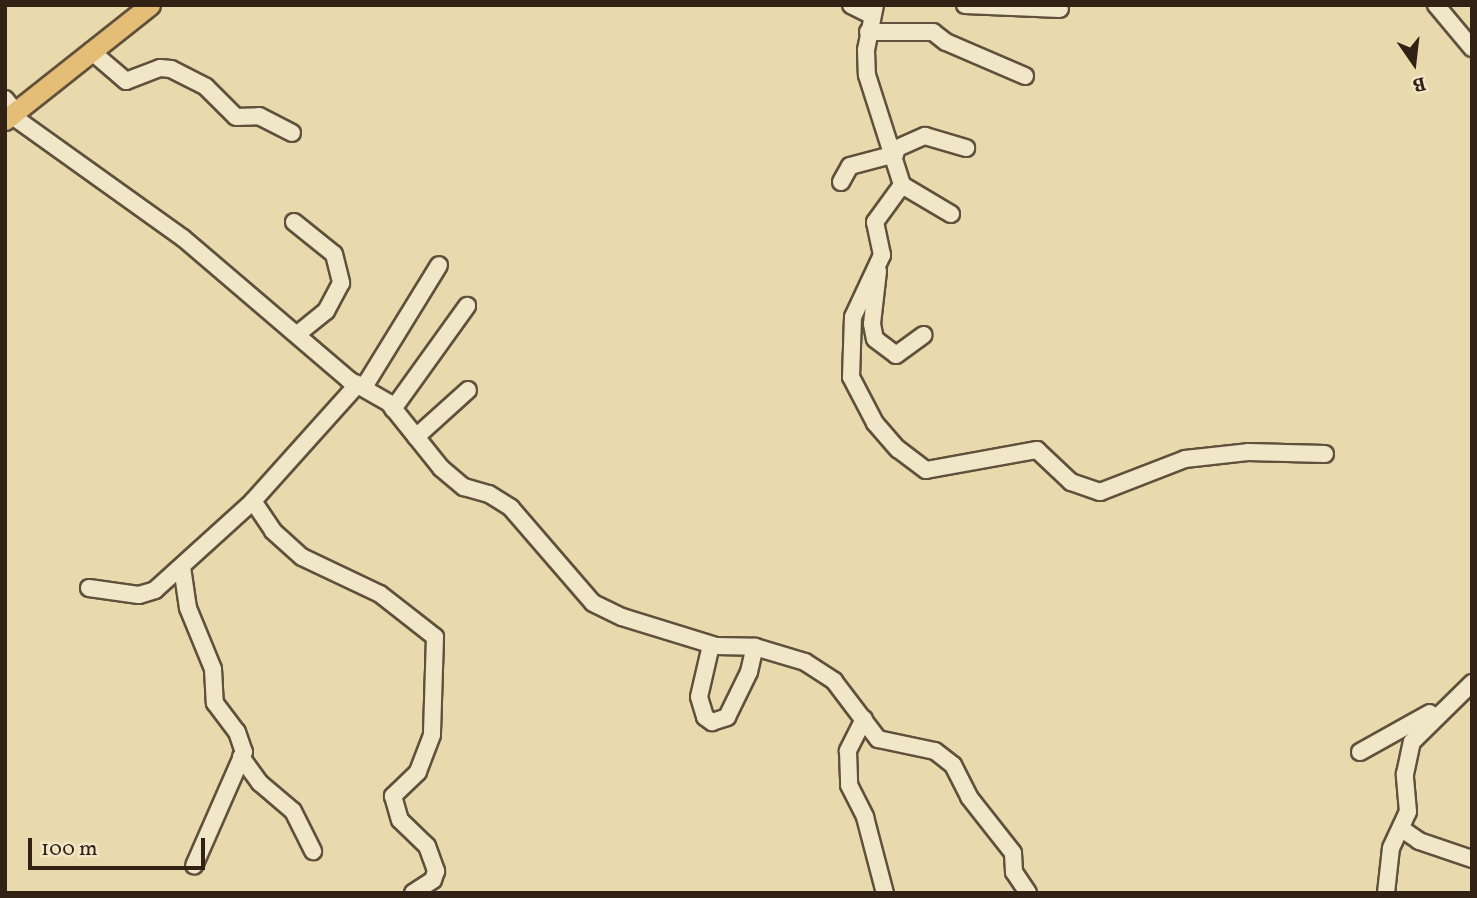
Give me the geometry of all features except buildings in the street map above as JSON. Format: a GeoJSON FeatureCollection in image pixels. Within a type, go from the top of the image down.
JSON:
{"type":"FeatureCollection","features":[{"type":"Feature","properties":{"kind":"main road"},"geometry":{"type":"LineString","coordinates":[[13,110],[43,90],[150,5]]}},
{"type":"Feature","properties":{"kind":"street"},"geometry":{"type":"LineString","coordinates":[[851,5],[873,10],[868,32],[867,75],[894,152],[902,185],[951,214]]}},
{"type":"Feature","properties":{"kind":"street"},"geometry":{"type":"LineString","coordinates":[[965,5],[1059,9]]}},
{"type":"Feature","properties":{"kind":"street"},"geometry":{"type":"LineString","coordinates":[[1436,5],[1472,48]]}},
{"type":"Feature","properties":{"kind":"street"},"geometry":{"type":"LineString","coordinates":[[868,32],[933,32],[1025,76]]}},
{"type":"Feature","properties":{"kind":"street"},"geometry":{"type":"LineString","coordinates":[[91,51],[126,81],[160,68],[171,69],[206,87],[236,117],[260,116],[292,133]]}},
{"type":"Feature","properties":{"kind":"street"},"geometry":{"type":"LineString","coordinates":[[13,110],[183,238],[393,409],[464,487],[489,494],[511,508],[593,603],[622,617],[711,645],[755,647],[805,662],[834,681],[878,739],[935,751],[953,765],[969,797],[1013,853],[1014,872],[1028,893]]}},
{"type":"Feature","properties":{"kind":"street"},"geometry":{"type":"LineString","coordinates":[[841,181],[850,166],[894,152],[925,136],[966,148]]}},
{"type":"Feature","properties":{"kind":"street"},"geometry":{"type":"LineString","coordinates":[[902,185],[875,222],[882,255],[853,317],[851,377],[875,423],[898,449],[926,470],[1037,450],[1071,482],[1100,492],[1185,458],[1248,452],[1325,454]]}},
{"type":"Feature","properties":{"kind":"street"},"geometry":{"type":"LineString","coordinates":[[295,222],[334,254],[341,283],[326,311],[298,334]]}},
{"type":"Feature","properties":{"kind":"street"},"geometry":{"type":"LineString","coordinates":[[89,588],[139,595],[155,590],[182,567],[253,501],[361,385],[439,265]]}},
{"type":"Feature","properties":{"kind":"street"},"geometry":{"type":"LineString","coordinates":[[878,268],[872,324],[875,339],[895,355],[925,335]]}},
{"type":"Feature","properties":{"kind":"street"},"geometry":{"type":"LineString","coordinates":[[393,409],[467,306]]}},
{"type":"Feature","properties":{"kind":"street"},"geometry":{"type":"LineString","coordinates":[[416,437],[468,390]]}},
{"type":"Feature","properties":{"kind":"street"},"geometry":{"type":"LineString","coordinates":[[253,501],[273,531],[302,557],[380,594],[435,637],[432,735],[418,772],[393,796],[400,820],[426,846],[436,871],[433,880],[413,893]]}},
{"type":"Feature","properties":{"kind":"street"},"geometry":{"type":"LineString","coordinates":[[182,567],[188,608],[213,669],[215,703],[237,732],[241,757],[260,783],[293,811],[313,851]]}},
{"type":"Feature","properties":{"kind":"street"},"geometry":{"type":"LineString","coordinates":[[711,645],[699,698],[701,709],[712,722],[727,717],[749,672],[755,647]]}},
{"type":"Feature","properties":{"kind":"street"},"geometry":{"type":"LineString","coordinates":[[1386,893],[1391,848],[1408,812],[1405,774],[1412,742],[1472,683]]}},
{"type":"Feature","properties":{"kind":"street"},"geometry":{"type":"LineString","coordinates":[[1360,752],[1439,707],[1451,706]]}},
{"type":"Feature","properties":{"kind":"street"},"geometry":{"type":"LineString","coordinates":[[864,719],[848,751],[849,785],[865,817],[886,893]]}},
{"type":"Feature","properties":{"kind":"street"},"geometry":{"type":"LineString","coordinates":[[194,866],[241,757]]}},
{"type":"Feature","properties":{"kind":"street"},"geometry":{"type":"LineString","coordinates":[[1402,829],[1419,841],[1472,859]]}}]}
